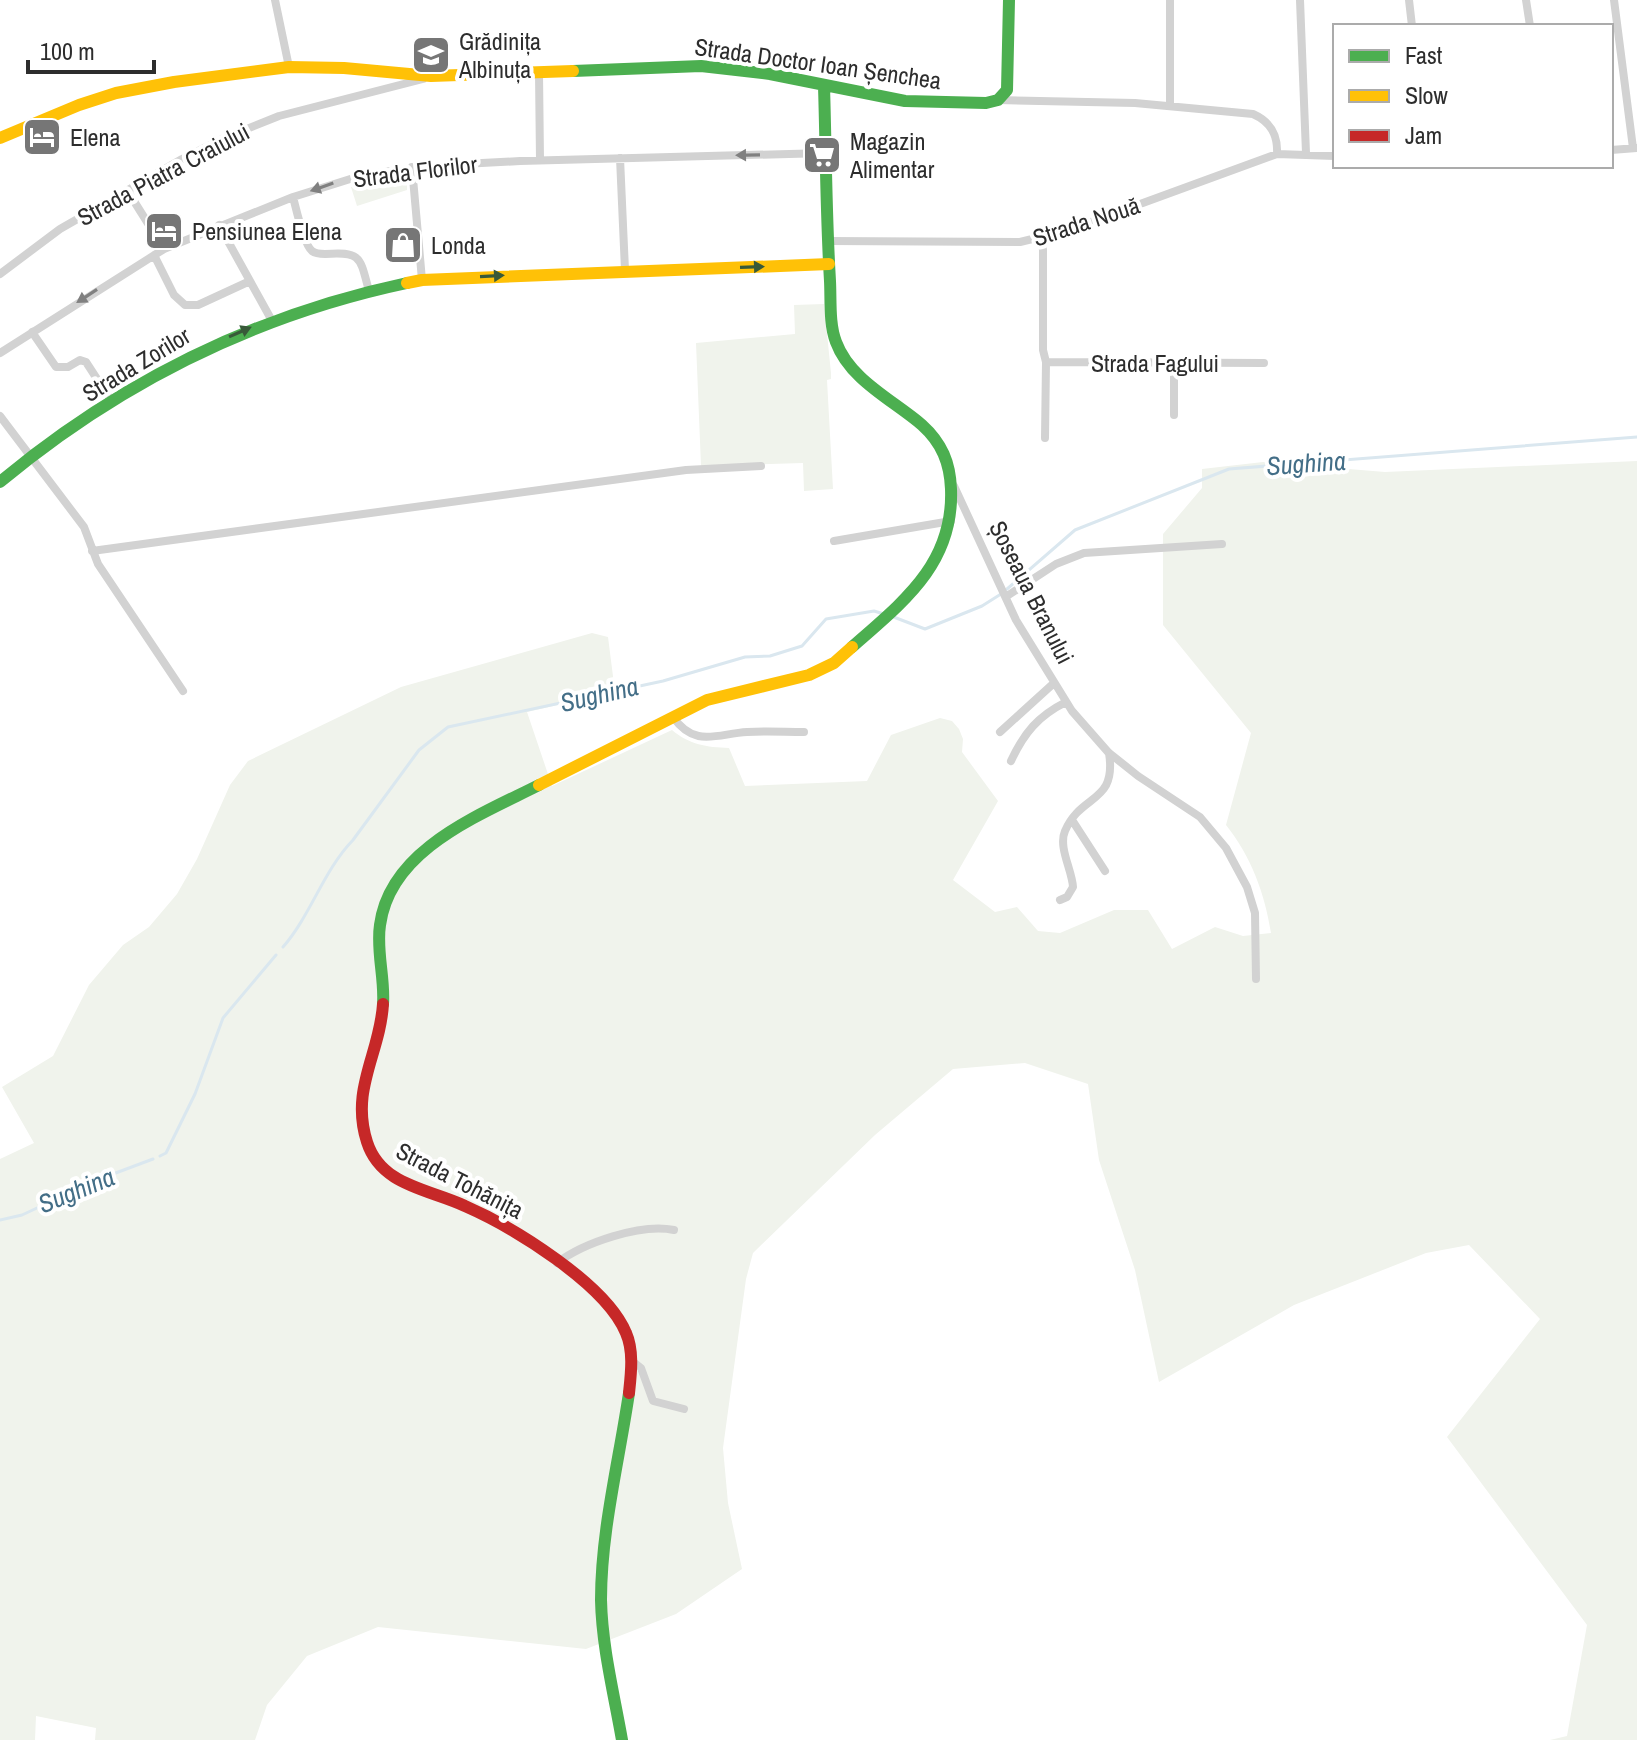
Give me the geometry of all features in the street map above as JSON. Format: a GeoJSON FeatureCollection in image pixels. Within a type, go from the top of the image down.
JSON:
{"type":"FeatureCollection","features":[{"type":"Feature","properties":{"kind":"main road"},"geometry":{"type":"LineString","coordinates":[[998,100],[1007,90],[1009,76],[1009,0]]}},
{"type":"Feature","properties":{"kind":"main road","name":"Strada Doctor Ioan Șenchea"},"geometry":{"type":"LineString","coordinates":[[0,138],[116,93],[289,67],[431,76],[701,66],[746,70],[905,101],[973,104],[998,100]]}},
{"type":"Feature","properties":{"kind":"main road"},"geometry":{"type":"LineString","coordinates":[[390,72],[393,87]]}},
{"type":"Feature","properties":{"kind":"main road","name":"Șoseaua Branului"},"geometry":{"type":"LineString","coordinates":[[620,744],[728,693],[796,679],[822,670],[847,653],[917,587],[937,558],[951,521],[951,481],[946,456],[933,436],[866,383],[842,357],[833,326],[824,86]]}},
{"type":"Feature","properties":{"kind":"main road","name":"Strada Zorilor"},"geometry":{"type":"LineString","coordinates":[[0,482],[29,458],[176,363],[271,319],[369,291],[422,280],[829,264]]}},
{"type":"Feature","properties":{"kind":"main road","name":"Strada Tohănița"},"geometry":{"type":"LineString","coordinates":[[620,744],[484,811],[445,835],[398,880],[380,918],[384,1008],[366,1066],[361,1104],[363,1128],[371,1153],[391,1175],[498,1221],[557,1263],[616,1312],[626,1332],[631,1360],[602,1594],[605,1642],[622,1740]]}},
{"type":"Feature","properties":{"kind":"street"},"geometry":{"type":"LineString","coordinates":[[275,0],[289,67]]}},
{"type":"Feature","properties":{"kind":"street"},"geometry":{"type":"LineString","coordinates":[[1170,0],[1170,106]]}},
{"type":"Feature","properties":{"kind":"street"},"geometry":{"type":"LineString","coordinates":[[1300,0],[1306,153]]}},
{"type":"Feature","properties":{"kind":"street"},"geometry":{"type":"LineString","coordinates":[[1409,0],[1412,24]]}},
{"type":"Feature","properties":{"kind":"street"},"geometry":{"type":"LineString","coordinates":[[1526,0],[1530,24]]}},
{"type":"Feature","properties":{"kind":"street"},"geometry":{"type":"LineString","coordinates":[[1613,150],[1635,148],[1614,0]]}},
{"type":"Feature","properties":{"kind":"street"},"geometry":{"type":"LineString","coordinates":[[539,73],[540,160]]}},
{"type":"Feature","properties":{"kind":"street","name":"Strada Piatra Craiului"},"geometry":{"type":"LineString","coordinates":[[0,274],[60,229],[182,159],[254,125],[431,76]]}},
{"type":"Feature","properties":{"kind":"street","name":"Strada Doctor Ioan Șenchea"},"geometry":{"type":"LineString","coordinates":[[998,100],[1170,106],[1244,113],[1261,118],[1274,130],[1278,142],[1277,154]]}},
{"type":"Feature","properties":{"kind":"street","name":"Strada Florilor"},"geometry":{"type":"LineString","coordinates":[[0,353],[164,249],[293,197],[352,178],[412,167],[540,160],[826,153]]}},
{"type":"Feature","properties":{"kind":"street","name":"Strada Nouă"},"geometry":{"type":"LineString","coordinates":[[828,241],[984,244],[1041,238],[1277,154],[1333,156]]}},
{"type":"Feature","properties":{"kind":"street"},"geometry":{"type":"LineString","coordinates":[[620,158],[625,270]]}},
{"type":"Feature","properties":{"kind":"street"},"geometry":{"type":"LineString","coordinates":[[412,167],[422,280]]}},
{"type":"Feature","properties":{"kind":"street"},"geometry":{"type":"LineString","coordinates":[[127,190],[164,249]]}},
{"type":"Feature","properties":{"kind":"street"},"geometry":{"type":"LineString","coordinates":[[293,197],[310,249],[317,254],[354,254],[361,263],[369,291]]}},
{"type":"Feature","properties":{"kind":"street"},"geometry":{"type":"LineString","coordinates":[[219,225],[271,319]]}},
{"type":"Feature","properties":{"kind":"street"},"geometry":{"type":"LineString","coordinates":[[1041,238],[1043,350],[1046,362],[1045,438]]}},
{"type":"Feature","properties":{"kind":"street"},"geometry":{"type":"LineString","coordinates":[[154,255],[174,295],[185,305],[198,305],[250,281]]}},
{"type":"Feature","properties":{"kind":"street"},"geometry":{"type":"LineString","coordinates":[[32,332],[56,367],[68,367],[80,360],[86,362],[112,402]]}},
{"type":"Feature","properties":{"kind":"street","name":"Strada Fagului"},"geometry":{"type":"LineString","coordinates":[[1046,362],[1264,363]]}},
{"type":"Feature","properties":{"kind":"street"},"geometry":{"type":"LineString","coordinates":[[1174,363],[1174,415]]}},
{"type":"Feature","properties":{"kind":"street"},"geometry":{"type":"LineString","coordinates":[[0,416],[84,527],[92,551],[106,576],[183,691]]}},
{"type":"Feature","properties":{"kind":"street"},"geometry":{"type":"LineString","coordinates":[[92,551],[686,470],[761,466]]}},
{"type":"Feature","properties":{"kind":"street","name":"Șoseaua Branului"},"geometry":{"type":"LineString","coordinates":[[951,481],[1023,634],[1066,702],[1108,752],[1200,817],[1226,848],[1247,887],[1255,913],[1258,933],[1256,979]]}},
{"type":"Feature","properties":{"kind":"street"},"geometry":{"type":"LineString","coordinates":[[834,541],[951,521]]}},
{"type":"Feature","properties":{"kind":"street"},"geometry":{"type":"LineString","coordinates":[[1007,596],[1056,564],[1084,553],[1222,544]]}},
{"type":"Feature","properties":{"kind":"street"},"geometry":{"type":"LineString","coordinates":[[1000,732],[1054,683]]}},
{"type":"Feature","properties":{"kind":"street"},"geometry":{"type":"LineString","coordinates":[[1011,761],[1020,741],[1035,722],[1066,702]]}},
{"type":"Feature","properties":{"kind":"street"},"geometry":{"type":"LineString","coordinates":[[673,717],[684,731],[701,738],[750,732],[804,732]]}},
{"type":"Feature","properties":{"kind":"street"},"geometry":{"type":"LineString","coordinates":[[1060,900],[1067,897],[1073,887],[1064,842],[1065,830],[1109,783],[1111,770],[1108,752]]}},
{"type":"Feature","properties":{"kind":"street"},"geometry":{"type":"LineString","coordinates":[[1072,820],[1105,871]]}},
{"type":"Feature","properties":{"kind":"street"},"geometry":{"type":"LineString","coordinates":[[557,1263],[581,1248],[639,1230],[650,1227],[674,1230]]}},
{"type":"Feature","properties":{"kind":"street"},"geometry":{"type":"LineString","coordinates":[[631,1360],[641,1368],[653,1401],[684,1409]]}},
{"type":"Feature","properties":{"kind":"shaded area"},"geometry":{"type":"Polygon","coordinates":[[[397,173],[407,179],[407,190],[357,206],[351,187],[397,173]]]}},
{"type":"Feature","properties":{"kind":"shaded area"},"geometry":{"type":"Polygon","coordinates":[[[824,304],[831,373],[831,379],[827,380],[833,489],[804,491],[803,463],[701,466],[696,343],[795,334],[794,305],[824,304]]]}},
{"type":"Feature","properties":{"kind":"shaded area"},"geometry":{"type":"Polygon","coordinates":[[[1637,461],[1637,1740],[1550,1740],[1567,1736],[1587,1625],[1447,1437],[1540,1319],[1469,1245],[1426,1253],[1294,1305],[1159,1382],[1135,1270],[1099,1160],[1088,1084],[1025,1063],[953,1069],[875,1135],[753,1253],[746,1279],[723,1448],[728,1503],[742,1569],[676,1614],[586,1649],[378,1627],[307,1656],[267,1705],[255,1740],[95,1740],[96,1728],[36,1716],[35,1740],[0,1740],[0,1159],[34,1143],[2,1087],[53,1056],[89,985],[123,945],[149,927],[177,894],[197,859],[230,785],[248,761],[401,687],[592,633],[608,637],[615,692],[527,712],[552,786],[672,730],[699,744],[729,748],[745,786],[867,781],[891,735],[940,718],[952,721],[959,729],[963,739],[962,752],[998,801],[953,880],[995,912],[1017,907],[1038,931],[1060,933],[1114,910],[1148,910],[1172,949],[1215,927],[1243,936],[1271,933],[1256,876],[1243,849],[1226,825],[1251,733],[1163,625],[1163,534],[1202,488],[1202,469],[1263,462],[1385,472],[1637,461]]]}},
{"type":"Feature","properties":{"kind":"waterway","name":"Sughina"},"geometry":{"type":"LineString","coordinates":[[1007,589],[1075,530],[1229,469],[1637,437]]}},
{"type":"Feature","properties":{"kind":"waterway","name":"Sughina"},"geometry":{"type":"LineString","coordinates":[[891,616],[925,629],[982,606],[1001,594]]}},
{"type":"Feature","properties":{"kind":"waterway","name":"Sughina"},"geometry":{"type":"LineString","coordinates":[[283,947],[302,921],[333,865],[419,750],[448,727],[663,681],[745,657],[770,656],[802,646],[826,619],[874,611],[884,614]]}},
{"type":"Feature","properties":{"kind":"waterway","name":"Sughina"},"geometry":{"type":"LineString","coordinates":[[160,1156],[166,1153],[195,1094],[223,1018],[276,955]]}},
{"type":"Feature","properties":{"kind":"waterway","name":"Sughina"},"geometry":{"type":"LineString","coordinates":[[0,1220],[22,1215],[97,1180],[153,1159]]}},
{"type":"Feature","properties":{"kind":"traffic: fast"},"geometry":{"type":"LineString","coordinates":[[573,71],[701,66],[770,74],[905,101],[986,103],[998,100],[1007,90],[1009,0]]}},
{"type":"Feature","properties":{"kind":"traffic: fast"},"geometry":{"type":"LineString","coordinates":[[824,86],[831,312],[836,342],[851,367],[862,378],[922,425],[935,439],[947,462],[951,489],[950,515],[934,560],[907,597],[852,647]]}},
{"type":"Feature","properties":{"kind":"traffic: fast"},"geometry":{"type":"LineString","coordinates":[[0,482],[45,446],[93,414],[192,357],[296,314],[407,283]]}},
{"type":"Feature","properties":{"kind":"traffic: fast"},"geometry":{"type":"LineString","coordinates":[[383,1004],[380,925],[387,898],[401,875],[419,855],[465,822],[539,785]]}},
{"type":"Feature","properties":{"kind":"traffic: fast"},"geometry":{"type":"LineString","coordinates":[[622,1740],[606,1653],[601,1600],[607,1522],[629,1393]]}},
{"type":"Feature","properties":{"kind":"traffic: slow"},"geometry":{"type":"LineString","coordinates":[[0,138],[116,93],[289,67],[344,68],[431,76],[573,71]]}},
{"type":"Feature","properties":{"kind":"traffic: slow"},"geometry":{"type":"LineString","coordinates":[[407,283],[829,264]]}},
{"type":"Feature","properties":{"kind":"traffic: slow"},"geometry":{"type":"LineString","coordinates":[[539,785],[707,700],[809,675],[834,663],[852,647]]}},
{"type":"Feature","properties":{"kind":"traffic: jam"},"geometry":{"type":"LineString","coordinates":[[383,1004],[362,1105],[367,1142],[374,1157],[383,1168],[408,1184],[485,1215],[532,1242],[599,1295],[615,1314],[629,1340],[629,1393]]}},
{"type":"Feature","properties":{"kind":"place","name":"Grădinița Albinuța"},"geometry":{"type":"Point","coordinates":[431,55]}},
{"type":"Feature","properties":{"kind":"place","name":"Elena"},"geometry":{"type":"Point","coordinates":[42,137]}},
{"type":"Feature","properties":{"kind":"place","name":"Magazin Alimentar"},"geometry":{"type":"Point","coordinates":[822,155]}},
{"type":"Feature","properties":{"kind":"place","name":"Pensiunea Elena"},"geometry":{"type":"Point","coordinates":[164,231]}},
{"type":"Feature","properties":{"kind":"place","name":"Londa"},"geometry":{"type":"Point","coordinates":[403,245]}}]}
